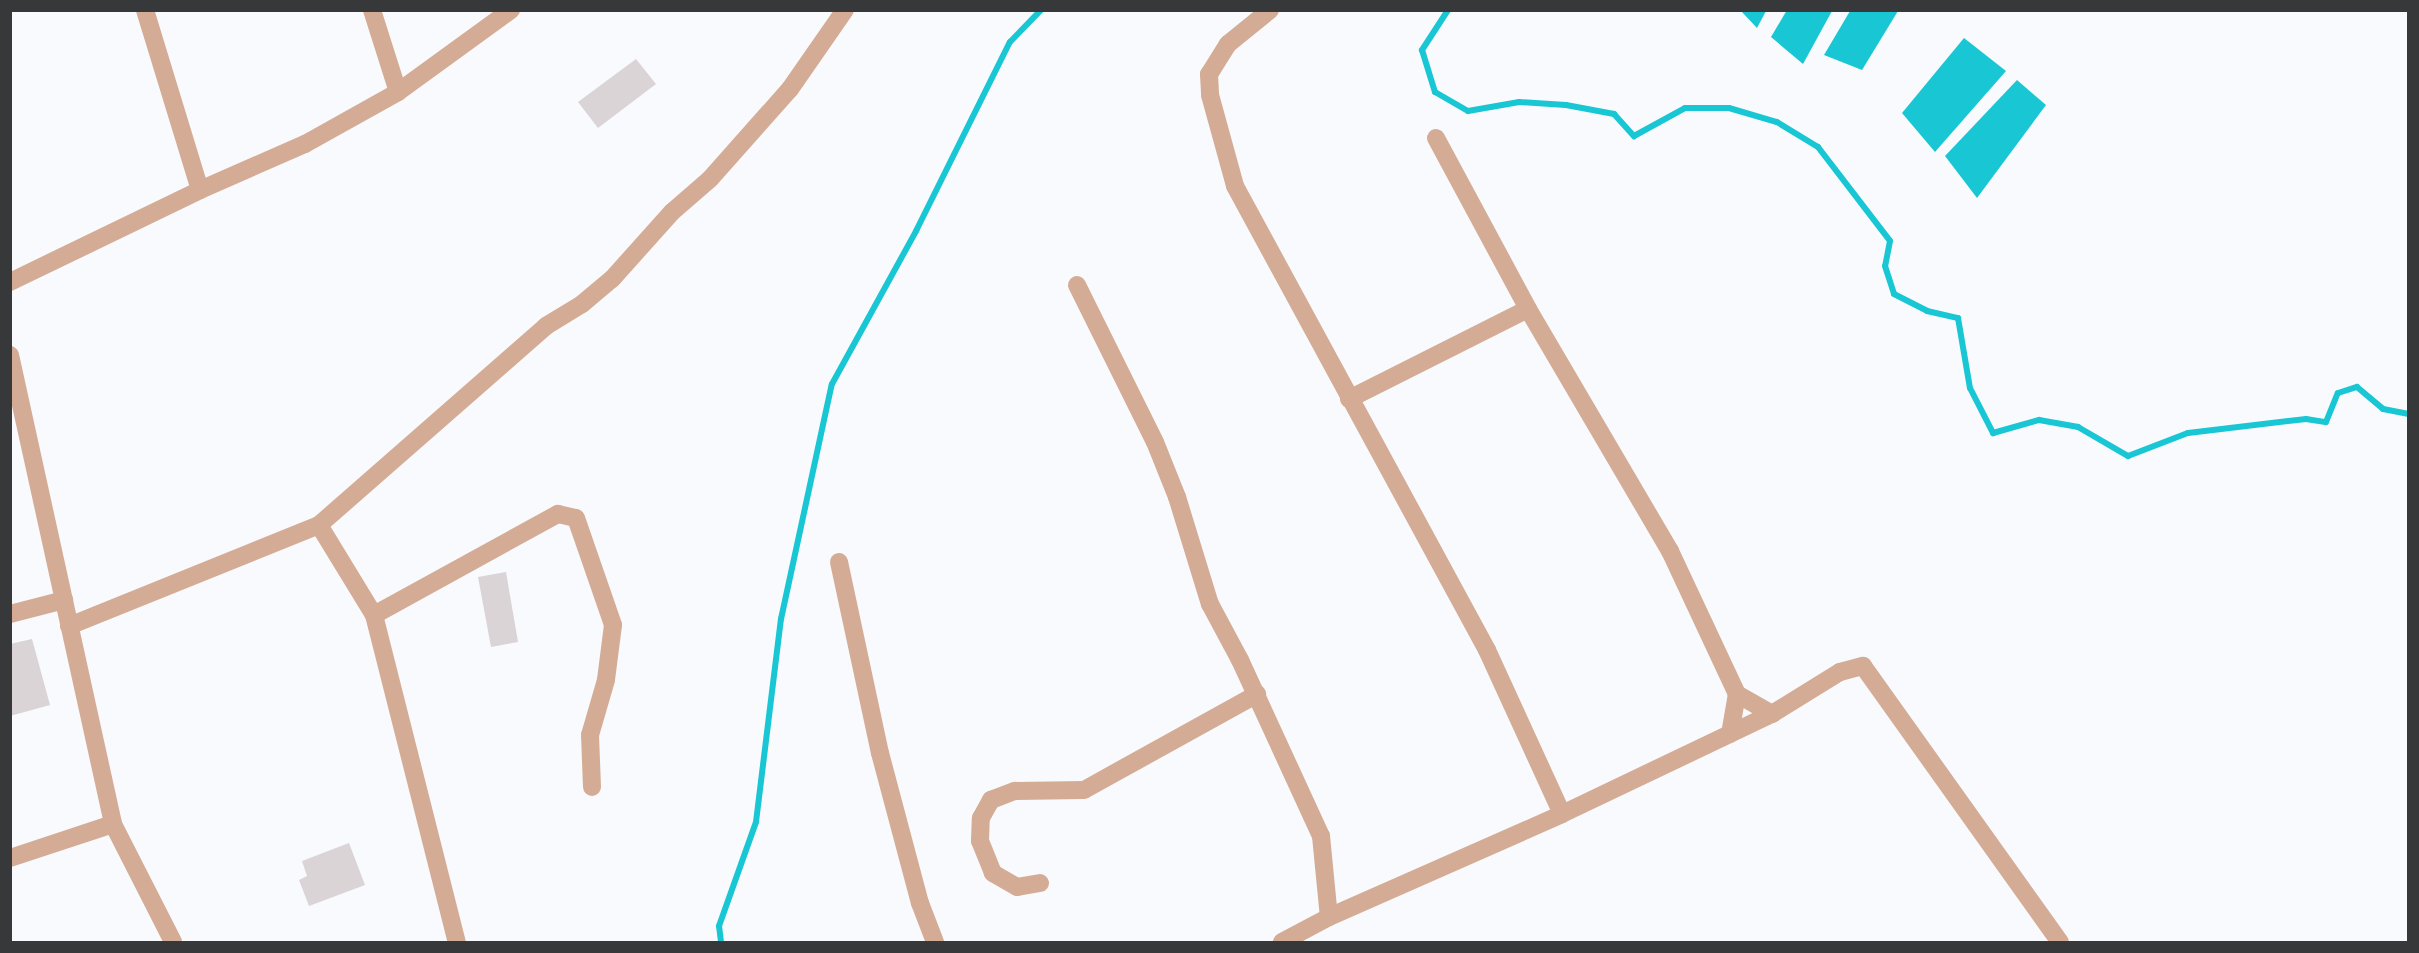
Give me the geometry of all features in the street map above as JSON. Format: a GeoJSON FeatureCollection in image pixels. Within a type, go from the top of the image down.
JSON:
{"type":"FeatureCollection","features":[{"type":"Feature","properties":{"kind":"street"},"geometry":{"type":"LineString","coordinates":[[145,10],[200,190]]}},
{"type":"Feature","properties":{"kind":"street"},"geometry":{"type":"LineString","coordinates":[[372,10],[398,92]]}},
{"type":"Feature","properties":{"kind":"street"},"geometry":{"type":"LineString","coordinates":[[10,282],[200,190],[305,144],[398,92],[511,10]]}},
{"type":"Feature","properties":{"kind":"street"},"geometry":{"type":"LineString","coordinates":[[69,626],[318,525],[546,326],[582,304],[612,279],[672,212],[710,179],[790,89],[845,10]]}},
{"type":"Feature","properties":{"kind":"street"},"geometry":{"type":"LineString","coordinates":[[1270,10],[1228,44],[1209,74],[1210,95],[1235,186],[1486,650],[1562,814]]}},
{"type":"Feature","properties":{"kind":"street"},"geometry":{"type":"LineString","coordinates":[[1436,138],[1528,309],[1670,551],[1737,694],[1730,734]]}},
{"type":"Feature","properties":{"kind":"street"},"geometry":{"type":"LineString","coordinates":[[1077,285],[1155,442],[1177,497],[1210,604],[1257,694],[1321,837],[1329,917]]}},
{"type":"Feature","properties":{"kind":"street"},"geometry":{"type":"LineString","coordinates":[[1349,399],[1528,309]]}},
{"type":"Feature","properties":{"kind":"street"},"geometry":{"type":"LineString","coordinates":[[10,355],[15,391],[64,600],[112,824],[173,942]]}},
{"type":"Feature","properties":{"kind":"street"},"geometry":{"type":"LineString","coordinates":[[374,615],[558,514],[576,518],[613,626],[606,680],[590,735],[592,787]]}},
{"type":"Feature","properties":{"kind":"street"},"geometry":{"type":"LineString","coordinates":[[318,525],[374,615],[457,942]]}},
{"type":"Feature","properties":{"kind":"street"},"geometry":{"type":"LineString","coordinates":[[839,562],[880,753],[920,903],[935,942]]}},
{"type":"Feature","properties":{"kind":"street"},"geometry":{"type":"LineString","coordinates":[[10,614],[64,600]]}},
{"type":"Feature","properties":{"kind":"street"},"geometry":{"type":"LineString","coordinates":[[1282,942],[1301,938],[1329,917],[1562,814],[1772,714],[1840,672],[1863,666],[1870,671],[2060,942]]}},
{"type":"Feature","properties":{"kind":"street"},"geometry":{"type":"LineString","coordinates":[[1040,883],[1017,887],[993,873],[980,841],[981,818],[992,800],[1016,791],[1084,790],[1257,694]]}},
{"type":"Feature","properties":{"kind":"street"},"geometry":{"type":"LineString","coordinates":[[1737,694],[1772,714]]}},
{"type":"Feature","properties":{"kind":"street"},"geometry":{"type":"LineString","coordinates":[[10,858],[112,824]]}},
{"type":"Feature","properties":{"kind":"water"},"geometry":{"type":"Polygon","coordinates":[[[1787,10],[1832,11],[1803,64],[1771,37],[1787,10]]]}},
{"type":"Feature","properties":{"kind":"water"},"geometry":{"type":"Polygon","coordinates":[[[1741,11],[1766,11],[1757,28],[1741,11]]]}},
{"type":"Feature","properties":{"kind":"water"},"geometry":{"type":"Polygon","coordinates":[[[1850,11],[1898,11],[1862,70],[1824,55],[1850,11]]]}},
{"type":"Feature","properties":{"kind":"water"},"geometry":{"type":"Polygon","coordinates":[[[1964,38],[2006,71],[1935,152],[1902,113],[1964,38]]]}},
{"type":"Feature","properties":{"kind":"water"},"geometry":{"type":"Polygon","coordinates":[[[2017,80],[2046,105],[1977,198],[1945,156],[2017,80]]]}},
{"type":"Feature","properties":{"kind":"building"},"geometry":{"type":"Polygon","coordinates":[[[636,59],[656,84],[598,128],[578,102],[636,59]]]}},
{"type":"Feature","properties":{"kind":"building"},"geometry":{"type":"Polygon","coordinates":[[[506,572],[518,642],[491,647],[478,577],[506,572]]]}},
{"type":"Feature","properties":{"kind":"building"},"geometry":{"type":"Polygon","coordinates":[[[32,639],[50,705],[10,716],[10,644],[32,639]]]}},
{"type":"Feature","properties":{"kind":"building"},"geometry":{"type":"Polygon","coordinates":[[[349,843],[365,885],[309,906],[299,880],[307,876],[302,861],[349,843]]]}},
{"type":"Feature","properties":{"kind":"waterway"},"geometry":{"type":"LineString","coordinates":[[721,942],[719,926],[756,822],[781,619],[832,384],[916,231],[1010,42],[1041,10]]}},
{"type":"Feature","properties":{"kind":"waterway"},"geometry":{"type":"LineString","coordinates":[[1448,10],[1422,50],[1435,92],[1468,111],[1519,102],[1566,105],[1614,114],[1634,136],[1685,108],[1729,108],[1777,122],[1818,147],[1890,241],[1885,266],[1894,294],[1927,311],[1958,318],[1970,388],[1993,433],[2039,420],[2078,427],[2128,456],[2188,433],[2306,419],[2326,422],[2338,393],[2357,387],[2383,409],[2408,414]]}}]}
